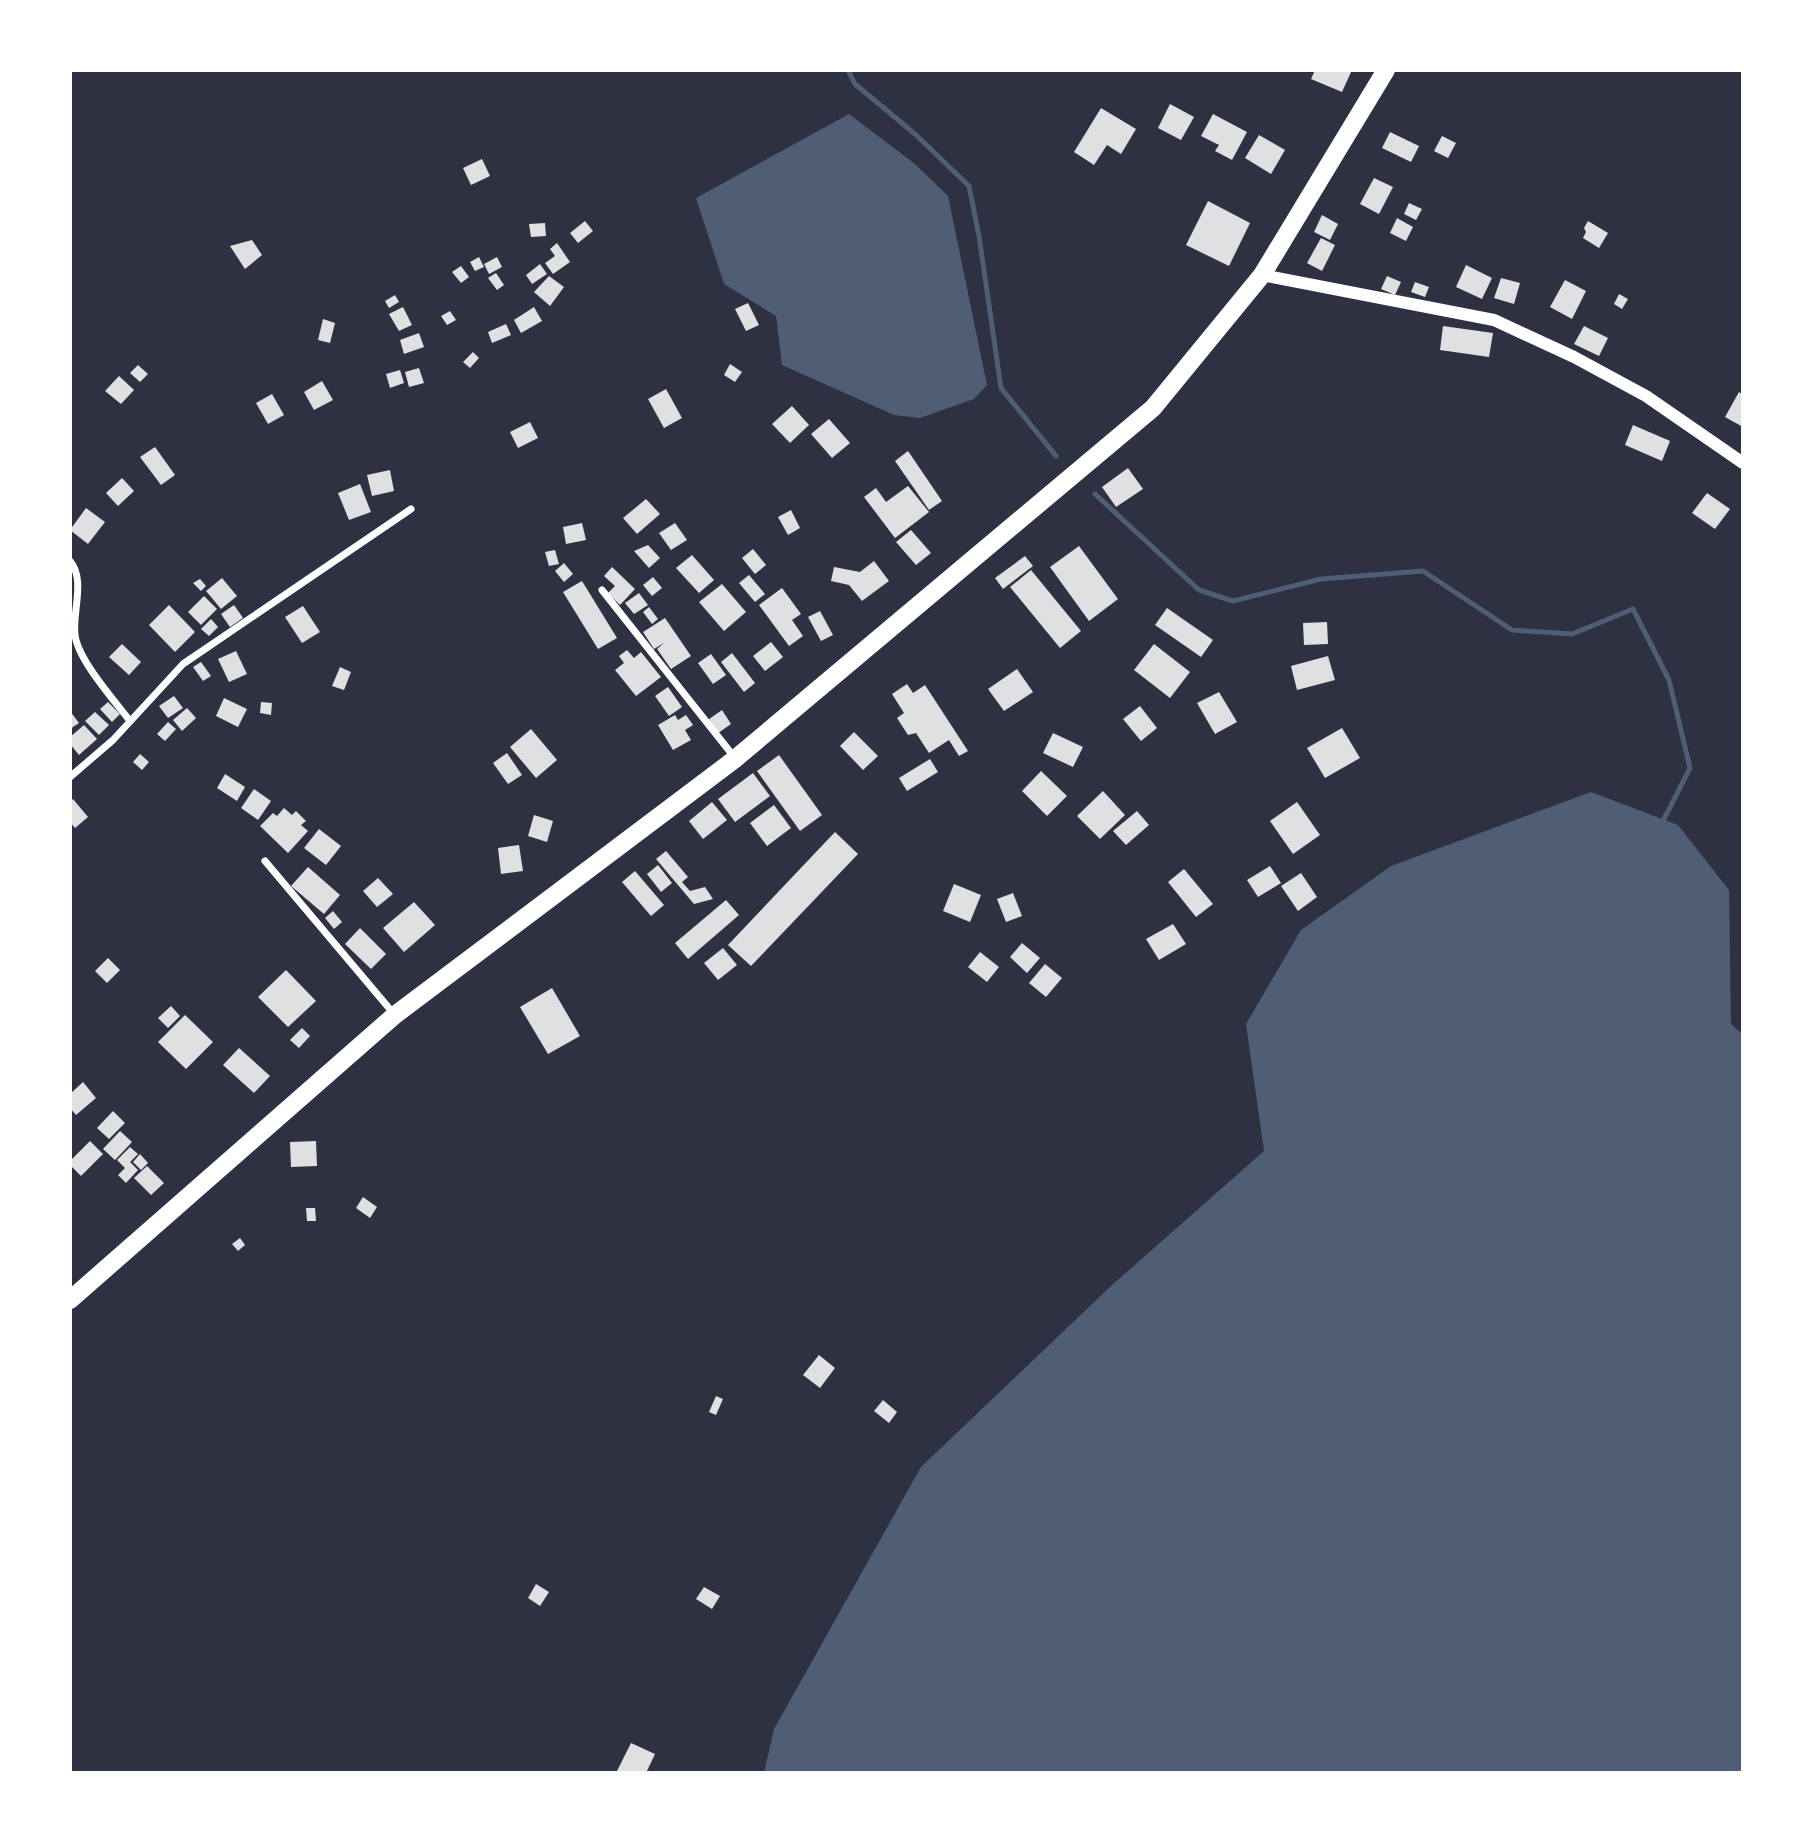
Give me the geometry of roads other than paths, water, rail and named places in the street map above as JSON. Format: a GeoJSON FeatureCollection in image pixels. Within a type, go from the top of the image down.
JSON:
{"type":"FeatureCollection","features":[{"type":"Feature","properties":{"kind":"highway"},"geometry":{"type":"LineString","coordinates":[[70,1300],[395,1015],[735,759],[1153,408],[1262,275],[1385,70]]}},
{"type":"Feature","properties":{"kind":"street"},"geometry":{"type":"LineString","coordinates":[[1262,275],[1494,320],[1574,357],[1646,396],[1743,463]]}},
{"type":"Feature","properties":{"kind":"street"},"geometry":{"type":"LineString","coordinates":[[70,777],[113,740],[183,664],[411,509]]}},
{"type":"Feature","properties":{"kind":"street"},"geometry":{"type":"LineString","coordinates":[[70,561],[76,568],[78,578],[75,631],[77,649],[130,721]]}},
{"type":"Feature","properties":{"kind":"street"},"geometry":{"type":"LineString","coordinates":[[602,590],[735,759]]}},
{"type":"Feature","properties":{"kind":"street"},"geometry":{"type":"LineString","coordinates":[[265,862],[395,1015]]}},
{"type":"Feature","properties":{"kind":"water"},"geometry":{"type":"Polygon","coordinates":[[[849,114],[915,164],[948,196],[987,385],[974,399],[920,418],[894,415],[782,365],[776,316],[724,284],[696,198],[849,114]]]}},
{"type":"Feature","properties":{"kind":"water"},"geometry":{"type":"Polygon","coordinates":[[[1591,792],[1678,825],[1729,890],[1731,1024],[1743,1035],[1743,1773],[764,1773],[774,1729],[921,1467],[1112,1285],[1264,1151],[1246,1024],[1301,930],[1391,866],[1591,792]]]}},
{"type":"Feature","properties":{"kind":"waterway"},"geometry":{"type":"LineString","coordinates":[[848,70],[855,84],[915,134],[969,186],[1001,388],[1056,456]]}},
{"type":"Feature","properties":{"kind":"waterway"},"geometry":{"type":"LineString","coordinates":[[1095,494],[1199,590],[1233,601],[1321,579],[1423,571],[1512,630],[1572,634],[1633,609],[1669,680],[1690,768],[1664,819]]}}]}
